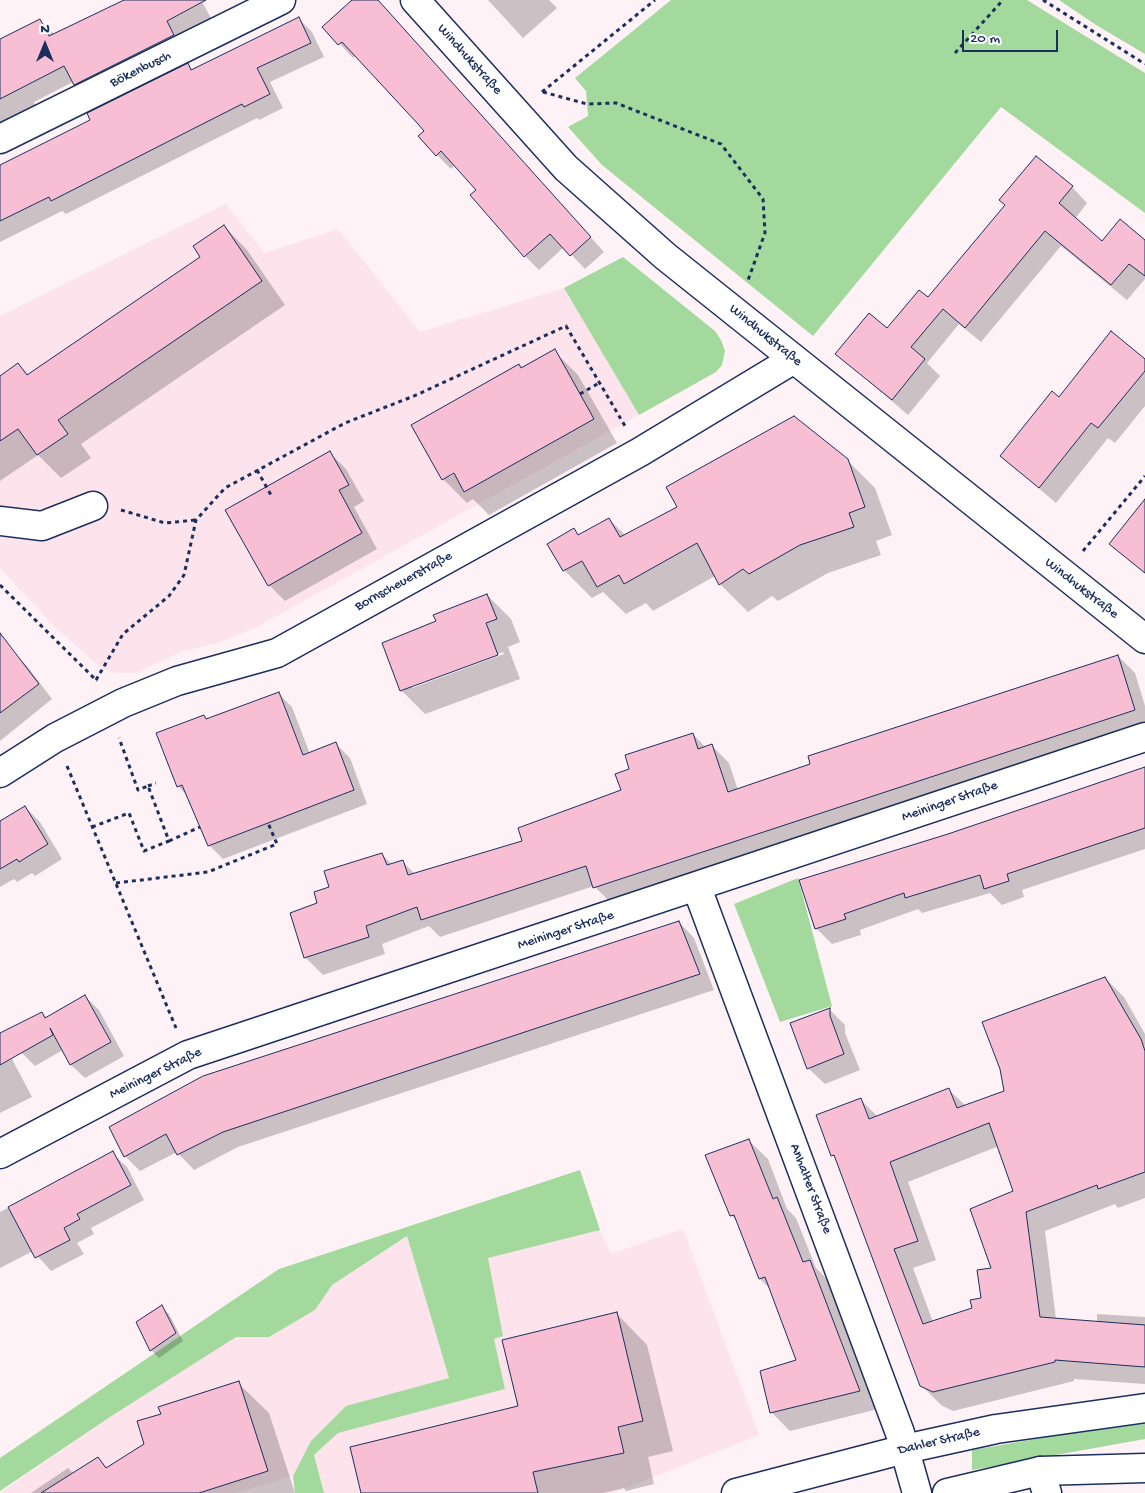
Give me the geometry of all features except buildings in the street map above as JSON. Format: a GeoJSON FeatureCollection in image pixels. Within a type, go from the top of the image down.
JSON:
{"type":"FeatureCollection","features":[{"type":"Feature","properties":{"kind":"street","name":"Bökenbusch"},"geometry":{"type":"LineString","coordinates":[[0,139],[282,0]]}},
{"type":"Feature","properties":{"kind":"street","name":"Windhukstraße"},"geometry":{"type":"LineString","coordinates":[[415,0],[566,168],[665,256],[1145,639]]}},
{"type":"Feature","properties":{"kind":"street","name":"Bornscheuerstraße"},"geometry":{"type":"LineString","coordinates":[[0,773],[56,738],[123,703],[177,680],[276,653],[640,452],[794,360]]}},
{"type":"Feature","properties":{"kind":"street"},"geometry":{"type":"LineString","coordinates":[[0,521],[42,526],[93,506]]}},
{"type":"Feature","properties":{"kind":"street","name":"Meininger Straße"},"geometry":{"type":"LineString","coordinates":[[0,1154],[188,1055],[697,888],[1145,737]]}},
{"type":"Feature","properties":{"kind":"street","name":"Anhalter Straße"},"geometry":{"type":"LineString","coordinates":[[697,888],[905,1449],[917,1493]]}},
{"type":"Feature","properties":{"kind":"street","name":"Dahler Straße"},"geometry":{"type":"LineString","coordinates":[[736,1493],[905,1449],[996,1429],[1145,1408]]}},
{"type":"Feature","properties":{"kind":"street"},"geometry":{"type":"LineString","coordinates":[[947,1493],[1145,1468]]}},
{"type":"Feature","properties":{"kind":"path"},"geometry":{"type":"LineString","coordinates":[[517,114],[655,0]]}},
{"type":"Feature","properties":{"kind":"path"},"geometry":{"type":"LineString","coordinates":[[955,53],[1003,0]]}},
{"type":"Feature","properties":{"kind":"path"},"geometry":{"type":"LineString","coordinates":[[1043,0],[1145,64]]}},
{"type":"Feature","properties":{"kind":"path"},"geometry":{"type":"LineString","coordinates":[[543,92],[587,104],[616,103],[721,144],[763,199],[765,233],[749,280],[730,308]]}},
{"type":"Feature","properties":{"kind":"path"},"geometry":{"type":"LineString","coordinates":[[96,680],[123,634],[169,596],[184,575],[196,520],[225,488],[345,423],[414,396],[566,326],[622,421]]}},
{"type":"Feature","properties":{"kind":"path"},"geometry":{"type":"LineString","coordinates":[[580,394],[599,383]]}},
{"type":"Feature","properties":{"kind":"path"},"geometry":{"type":"LineString","coordinates":[[258,470],[271,495]]}},
{"type":"Feature","properties":{"kind":"path"},"geometry":{"type":"LineString","coordinates":[[1064,575],[1145,476]]}},
{"type":"Feature","properties":{"kind":"path"},"geometry":{"type":"LineString","coordinates":[[93,506],[109,506],[165,523],[196,520]]}},
{"type":"Feature","properties":{"kind":"path"},"geometry":{"type":"LineString","coordinates":[[0,585],[96,680],[123,703]]}},
{"type":"Feature","properties":{"kind":"path"},"geometry":{"type":"LineString","coordinates":[[56,738],[176,1028]]}},
{"type":"Feature","properties":{"kind":"path"},"geometry":{"type":"LineString","coordinates":[[122,744],[138,790],[156,783]]}},
{"type":"Feature","properties":{"kind":"path"},"geometry":{"type":"LineString","coordinates":[[148,786],[169,841]]}},
{"type":"Feature","properties":{"kind":"path"},"geometry":{"type":"LineString","coordinates":[[92,827],[129,813],[144,851],[200,828]]}},
{"type":"Feature","properties":{"kind":"path"},"geometry":{"type":"LineString","coordinates":[[116,883],[208,872],[276,844],[268,823]]}},
{"type":"Feature","properties":{"kind":"shaded area"},"geometry":{"type":"Polygon","coordinates":[[[226,204],[264,253],[338,229],[420,332],[564,288],[639,415],[255,628],[221,642],[181,652],[135,673],[115,673],[103,669],[51,623],[0,568],[0,316],[226,204]]]}},
{"type":"Feature","properties":{"kind":"shaded area"},"geometry":{"type":"Polygon","coordinates":[[[683,1229],[759,1435],[614,1493],[324,1493],[314,1455],[338,1433],[505,1389],[494,1339],[503,1336],[488,1258],[600,1230],[611,1254],[683,1229]]]}},
{"type":"Feature","properties":{"kind":"shaded area"},"geometry":{"type":"Polygon","coordinates":[[[407,1236],[449,1378],[346,1406],[311,1441],[293,1476],[236,1493],[0,1493],[113,1415],[236,1336],[269,1337],[315,1310],[332,1285],[407,1236]]]}},
{"type":"Feature","properties":{"kind":"green space"},"geometry":{"type":"Polygon","coordinates":[[[671,0],[1027,0],[1145,73],[1145,213],[1001,107],[813,336],[602,165],[568,127],[588,116],[586,91],[575,78],[671,0]]]}},
{"type":"Feature","properties":{"kind":"green space"},"geometry":{"type":"Polygon","coordinates":[[[1059,0],[1145,0],[1145,54],[1096,25],[1059,0]]]}},
{"type":"Feature","properties":{"kind":"green space"},"geometry":{"type":"Polygon","coordinates":[[[623,257],[715,331],[725,351],[722,365],[716,372],[639,415],[564,288],[623,257]]]}},
{"type":"Feature","properties":{"kind":"green space"},"geometry":{"type":"Polygon","coordinates":[[[798,878],[832,1006],[780,1022],[734,904],[798,878]]]}},
{"type":"Feature","properties":{"kind":"green space"},"geometry":{"type":"Polygon","coordinates":[[[580,1170],[600,1230],[488,1258],[503,1336],[494,1339],[505,1389],[338,1433],[314,1455],[324,1493],[295,1493],[293,1476],[311,1441],[346,1406],[449,1378],[407,1236],[332,1285],[315,1310],[269,1337],[236,1337],[113,1415],[0,1491],[0,1458],[279,1269],[580,1170]]]}},
{"type":"Feature","properties":{"kind":"green space"},"geometry":{"type":"Polygon","coordinates":[[[1145,1424],[1145,1439],[972,1470],[972,1450],[1082,1431],[1145,1424]]]}}]}
